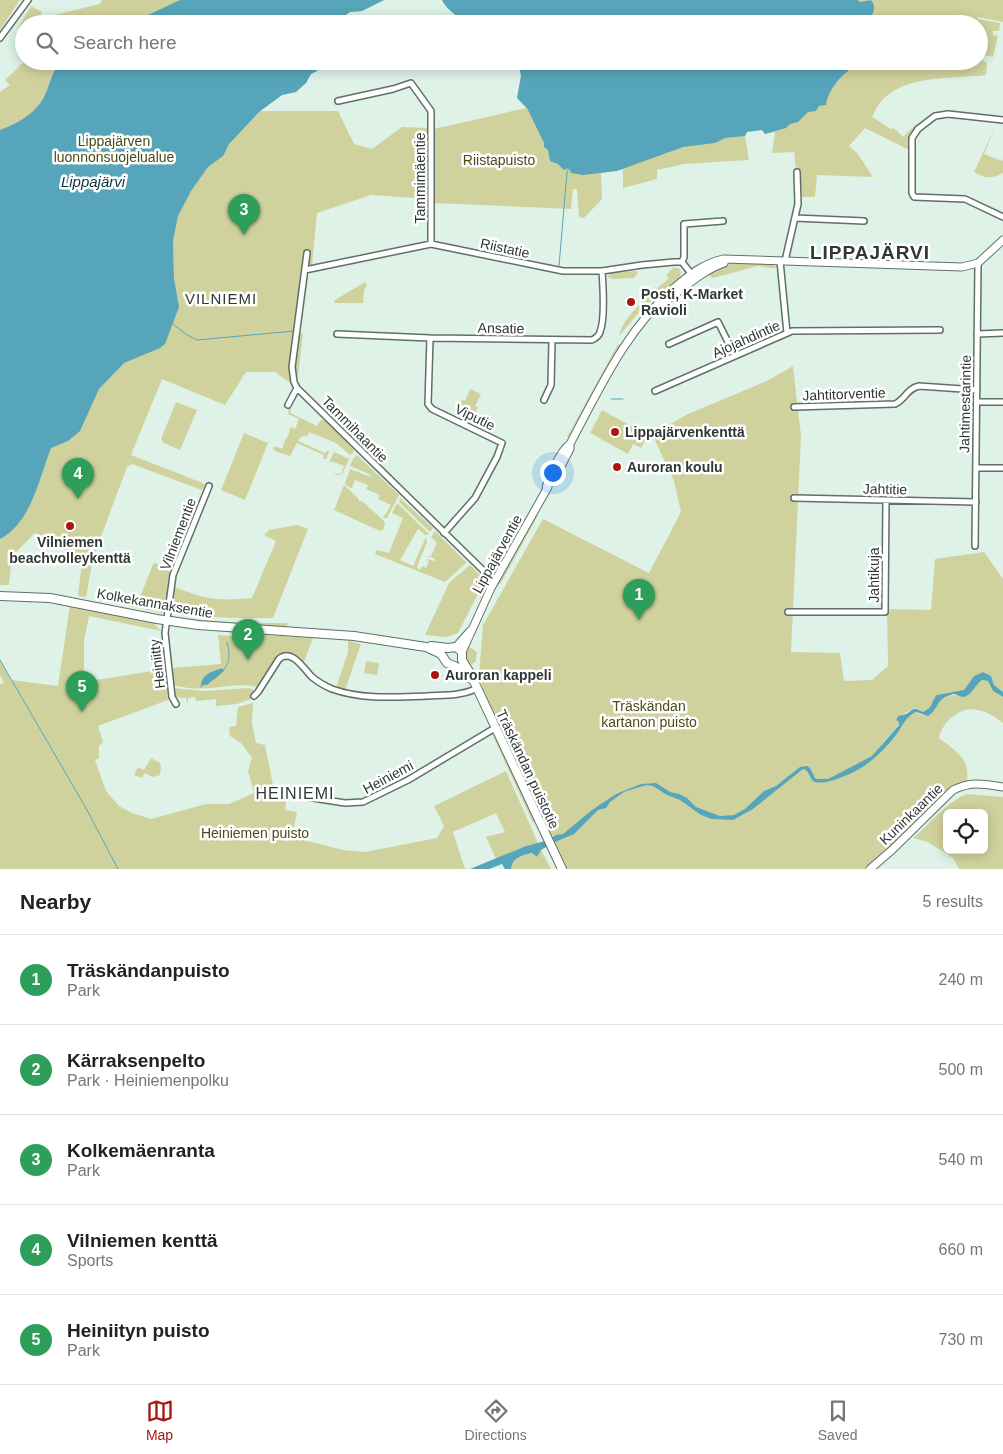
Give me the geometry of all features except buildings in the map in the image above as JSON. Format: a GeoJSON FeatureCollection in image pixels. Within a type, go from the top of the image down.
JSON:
{"type":"FeatureCollection","features":[{"type":"Feature","properties":{"kind":"main road"},"geometry":{"type":"LineString","coordinates":[[978,263],[1003,240]]}},
{"type":"Feature","properties":{"kind":"main road","name":"Lippajärventie"},"geometry":{"type":"LineString","coordinates":[[457,652],[546,489],[548,480],[566,446],[570,444],[625,345],[652,311],[674,296],[693,276],[731,260],[962,267],[978,263]]}},
{"type":"Feature","properties":{"kind":"main road","name":"Kolkekannaksentie"},"geometry":{"type":"LineString","coordinates":[[0,596],[50,598],[166,621],[207,626],[354,636],[434,646],[457,652]]}},
{"type":"Feature","properties":{"kind":"main road","name":"Kolkekannaksentie"},"geometry":{"type":"LineString","coordinates":[[426,646],[441,654],[447,663],[454,666]]}},
{"type":"Feature","properties":{"kind":"main road"},"geometry":{"type":"LineString","coordinates":[[444,657],[445,653],[457,652],[458,664],[454,666]]}},
{"type":"Feature","properties":{"kind":"main road","name":"Träskändan puistotie"},"geometry":{"type":"LineString","coordinates":[[457,652],[562,869]]}},
{"type":"Feature","properties":{"kind":"main road","name":"Träskändan puistotie"},"geometry":{"type":"LineString","coordinates":[[454,666],[459,668],[471,680]]}},
{"type":"Feature","properties":{"kind":"main road","name":"Kuninkaantie"},"geometry":{"type":"LineString","coordinates":[[870,869],[953,790],[972,783],[1003,786]]}},
{"type":"Feature","properties":{"kind":"street"},"geometry":{"type":"LineString","coordinates":[[17,15],[28,0]]}},
{"type":"Feature","properties":{"kind":"street"},"geometry":{"type":"LineString","coordinates":[[0,38],[15,18]]}},
{"type":"Feature","properties":{"kind":"street","name":"Tammimäentie"},"geometry":{"type":"LineString","coordinates":[[338,101],[393,89],[411,83],[431,111],[431,244]]}},
{"type":"Feature","properties":{"kind":"street"},"geometry":{"type":"LineString","coordinates":[[1003,120],[948,114],[935,116],[918,130],[911,143],[912,193],[914,197],[965,199],[1003,217]]}},
{"type":"Feature","properties":{"kind":"street"},"geometry":{"type":"LineString","coordinates":[[787,333],[783,261],[795,218],[798,197],[797,172]]}},
{"type":"Feature","properties":{"kind":"street"},"geometry":{"type":"LineString","coordinates":[[795,218],[864,221]]}},
{"type":"Feature","properties":{"kind":"street"},"geometry":{"type":"LineString","coordinates":[[693,276],[682,262],[684,257],[684,224],[723,221]]}},
{"type":"Feature","properties":{"kind":"street","name":"Riistatie"},"geometry":{"type":"LineString","coordinates":[[305,270],[431,244],[564,271],[602,271],[682,262]]}},
{"type":"Feature","properties":{"kind":"street"},"geometry":{"type":"LineString","coordinates":[[288,405],[297,388],[294,382],[292,367],[307,253]]}},
{"type":"Feature","properties":{"kind":"street","name":"Jahtimestarintie"},"geometry":{"type":"LineString","coordinates":[[975,546],[978,263]]}},
{"type":"Feature","properties":{"kind":"street","name":"Ansatie"},"geometry":{"type":"LineString","coordinates":[[337,334],[430,338],[592,340],[601,331],[603,320],[602,271]]}},
{"type":"Feature","properties":{"kind":"street"},"geometry":{"type":"LineString","coordinates":[[669,344],[718,322],[735,356]]}},
{"type":"Feature","properties":{"kind":"street","name":"Ajojahdintie"},"geometry":{"type":"LineString","coordinates":[[655,391],[787,333],[796,331],[940,330]]}},
{"type":"Feature","properties":{"kind":"street"},"geometry":{"type":"LineString","coordinates":[[977,334],[1003,333]]}},
{"type":"Feature","properties":{"kind":"street","name":"Viputie"},"geometry":{"type":"LineString","coordinates":[[430,338],[428,404],[432,409],[502,443],[497,457],[475,498],[444,533]]}},
{"type":"Feature","properties":{"kind":"street"},"geometry":{"type":"LineString","coordinates":[[544,400],[551,385],[552,340]]}},
{"type":"Feature","properties":{"kind":"street","name":"Jahtitorventie"},"geometry":{"type":"LineString","coordinates":[[794,407],[896,404],[900,402],[911,388],[919,386],[977,390]]}},
{"type":"Feature","properties":{"kind":"street","name":"Tammihaantie"},"geometry":{"type":"LineString","coordinates":[[297,388],[495,582]]}},
{"type":"Feature","properties":{"kind":"street"},"geometry":{"type":"LineString","coordinates":[[977,402],[1003,402]]}},
{"type":"Feature","properties":{"kind":"street"},"geometry":{"type":"LineString","coordinates":[[976,468],[1003,468]]}},
{"type":"Feature","properties":{"kind":"street","name":"Vilniementie"},"geometry":{"type":"LineString","coordinates":[[166,621],[174,570],[209,486]]}},
{"type":"Feature","properties":{"kind":"street","name":"Jahtitie"},"geometry":{"type":"LineString","coordinates":[[794,498],[976,502]]}},
{"type":"Feature","properties":{"kind":"street","name":"Jahtikuja"},"geometry":{"type":"LineString","coordinates":[[788,612],[885,612],[886,500]]}},
{"type":"Feature","properties":{"kind":"street","name":"Heiniitty"},"geometry":{"type":"LineString","coordinates":[[166,621],[165,638],[172,696],[176,704]]}},
{"type":"Feature","properties":{"kind":"street"},"geometry":{"type":"LineString","coordinates":[[254,696],[281,656],[287,655],[296,660],[312,677],[329,688],[364,696],[378,698],[459,695],[476,689]]}},
{"type":"Feature","properties":{"kind":"street","name":"Heiniemi"},"geometry":{"type":"LineString","coordinates":[[281,792],[345,803],[364,802],[408,780],[495,728]]}},
{"type":"Feature","properties":{"kind":"green space"},"geometry":{"type":"Polygon","coordinates":[[[0,0],[20,0],[0,30],[0,0]]]}},
{"type":"Feature","properties":{"kind":"green space"},"geometry":{"type":"Polygon","coordinates":[[[102,0],[384,0],[362,11],[350,12],[346,15],[54,15],[100,4],[102,0]]]}},
{"type":"Feature","properties":{"kind":"green space"},"geometry":{"type":"Polygon","coordinates":[[[442,0],[1003,0],[1003,22],[988,19],[988,15],[456,15],[442,0]]]}},
{"type":"Feature","properties":{"kind":"green space"},"geometry":{"type":"Polygon","coordinates":[[[31,6],[42,12],[40,15],[26,15],[31,6]]]}},
{"type":"Feature","properties":{"kind":"green space"},"geometry":{"type":"Polygon","coordinates":[[[988,21],[1000,23],[999,31],[993,31],[993,35],[998,36],[993,57],[988,56],[988,21]]]}},
{"type":"Feature","properties":{"kind":"green space","name":"Lippajärven luonnonsuojelualue"},"geometry":{"type":"Polygon","coordinates":[[[16,70],[317,70],[311,74],[306,83],[296,92],[282,95],[260,111],[338,111],[354,144],[372,149],[402,127],[429,128],[429,199],[371,195],[317,213],[312,265],[309,264],[306,252],[289,372],[291,381],[289,382],[275,372],[246,372],[225,405],[162,379],[131,455],[205,484],[202,490],[132,464],[127,467],[93,558],[86,597],[78,596],[82,562],[79,558],[35,533],[12,556],[9,585],[0,585],[0,92],[10,85],[5,80],[16,70]],[[141,232],[178,302],[174,278],[174,254],[141,232]]]}},
{"type":"Feature","properties":{"kind":"green space","name":"Riistapuisto"},"geometry":{"type":"Polygon","coordinates":[[[520,70],[986,70],[986,75],[915,82],[901,87],[890,94],[879,105],[872,117],[891,129],[894,128],[903,137],[916,124],[917,127],[911,132],[909,150],[865,128],[849,146],[858,154],[873,177],[817,175],[815,197],[802,197],[800,174],[796,170],[794,152],[772,153],[775,132],[765,134],[762,130],[747,132],[745,136],[749,160],[684,164],[657,170],[657,179],[623,188],[623,169],[601,173],[602,199],[584,218],[579,217],[577,189],[573,189],[571,209],[433,203],[434,129],[526,108],[517,98],[521,76],[520,70]]]}},
{"type":"Feature","properties":{"kind":"green space"},"geometry":{"type":"Polygon","coordinates":[[[996,125],[984,154],[1002,161],[1003,159],[1003,173],[992,177],[985,177],[974,172],[996,125]]]}},
{"type":"Feature","properties":{"kind":"green space"},"geometry":{"type":"Polygon","coordinates":[[[772,263],[777,268],[758,266],[713,278],[707,274],[726,265],[772,263]]]}},
{"type":"Feature","properties":{"kind":"green space"},"geometry":{"type":"Polygon","coordinates":[[[674,267],[680,269],[679,278],[641,310],[619,336],[626,320],[647,297],[669,278],[666,275],[674,267]]]}},
{"type":"Feature","properties":{"kind":"green space"},"geometry":{"type":"Polygon","coordinates":[[[636,271],[638,273],[634,278],[613,279],[607,277],[611,273],[636,271]]]}},
{"type":"Feature","properties":{"kind":"green space"},"geometry":{"type":"Polygon","coordinates":[[[365,282],[367,285],[364,290],[363,303],[334,303],[335,300],[365,282]]]}},
{"type":"Feature","properties":{"kind":"green space"},"geometry":{"type":"Polygon","coordinates":[[[303,333],[298,376],[294,379],[298,334],[303,333]]]}},
{"type":"Feature","properties":{"kind":"green space"},"geometry":{"type":"Polygon","coordinates":[[[618,344],[621,345],[569,438],[567,437],[618,344]]]}},
{"type":"Feature","properties":{"kind":"green space","name":"Träskändan kartanon puisto"},"geometry":{"type":"Polygon","coordinates":[[[793,366],[801,436],[791,652],[840,653],[844,681],[872,680],[888,666],[887,609],[931,610],[935,559],[984,552],[1003,579],[1003,692],[994,685],[991,676],[983,672],[974,676],[964,690],[934,700],[932,707],[923,712],[915,708],[901,715],[896,719],[899,724],[881,745],[885,748],[907,717],[914,712],[922,715],[935,710],[939,700],[950,695],[967,696],[974,686],[982,680],[988,681],[993,691],[1003,697],[1003,723],[985,712],[971,709],[953,716],[948,721],[939,738],[960,755],[966,766],[967,781],[959,783],[952,788],[865,869],[567,869],[483,689],[479,675],[483,625],[543,519],[649,573],[681,512],[674,481],[652,434],[688,414],[767,381],[793,366]]]}},
{"type":"Feature","properties":{"kind":"green space"},"geometry":{"type":"Polygon","coordinates":[[[470,389],[481,394],[475,406],[478,407],[471,422],[456,415],[462,400],[465,401],[470,389]]]}},
{"type":"Feature","properties":{"kind":"green space"},"geometry":{"type":"Polygon","coordinates":[[[176,402],[197,410],[180,450],[164,443],[161,439],[176,402]]]}},
{"type":"Feature","properties":{"kind":"green space"},"geometry":{"type":"Polygon","coordinates":[[[289,409],[291,409],[290,413],[317,426],[321,420],[325,420],[354,450],[353,453],[350,455],[336,443],[309,432],[308,435],[301,437],[298,441],[325,453],[328,450],[326,459],[323,459],[324,455],[297,443],[290,456],[275,451],[274,446],[283,449],[290,427],[295,429],[299,419],[288,414],[289,409]]]}},
{"type":"Feature","properties":{"kind":"green space","name":"Lippajärvenkenttä"},"geometry":{"type":"Polygon","coordinates":[[[602,410],[648,435],[641,448],[633,444],[628,454],[590,433],[602,410]]]}},
{"type":"Feature","properties":{"kind":"green space"},"geometry":{"type":"Polygon","coordinates":[[[244,433],[268,443],[245,500],[221,490],[244,433]]]}},
{"type":"Feature","properties":{"kind":"green space"},"geometry":{"type":"Polygon","coordinates":[[[334,452],[349,459],[342,475],[344,466],[329,462],[334,452]]]}},
{"type":"Feature","properties":{"kind":"green space"},"geometry":{"type":"Polygon","coordinates":[[[357,455],[399,495],[387,518],[383,518],[391,505],[378,499],[380,495],[366,489],[368,485],[355,480],[352,488],[345,483],[350,469],[371,477],[369,474],[350,466],[357,455]]]}},
{"type":"Feature","properties":{"kind":"green space"},"geometry":{"type":"Polygon","coordinates":[[[344,485],[359,501],[362,501],[384,521],[383,530],[380,531],[334,510],[344,485]]]}},
{"type":"Feature","properties":{"kind":"green space"},"geometry":{"type":"Polygon","coordinates":[[[400,498],[433,528],[430,532],[399,502],[400,498]]]}},
{"type":"Feature","properties":{"kind":"green space"},"geometry":{"type":"Polygon","coordinates":[[[397,503],[429,534],[425,535],[418,529],[400,560],[413,566],[426,537],[427,542],[417,567],[419,570],[423,566],[426,568],[429,561],[426,559],[435,561],[435,559],[428,556],[431,556],[437,543],[431,537],[435,531],[466,562],[445,582],[375,554],[377,550],[389,553],[403,518],[392,513],[397,503]]]}},
{"type":"Feature","properties":{"kind":"green space"},"geometry":{"type":"Polygon","coordinates":[[[536,515],[538,515],[501,583],[496,584],[536,515]]]}},
{"type":"Feature","properties":{"kind":"green space"},"geometry":{"type":"Polygon","coordinates":[[[297,525],[308,529],[273,618],[180,615],[173,612],[175,587],[195,595],[213,598],[252,598],[276,541],[264,535],[269,530],[297,525]]]}},
{"type":"Feature","properties":{"kind":"green space"},"geometry":{"type":"Polygon","coordinates":[[[154,562],[170,572],[165,609],[162,613],[102,600],[104,596],[138,602],[154,562]]]}},
{"type":"Feature","properties":{"kind":"green space"},"geometry":{"type":"Polygon","coordinates":[[[470,565],[485,580],[458,633],[447,637],[425,635],[449,583],[470,565]]]}},
{"type":"Feature","properties":{"kind":"green space","name":"Heiniemen puisto"},"geometry":{"type":"Polygon","coordinates":[[[70,605],[153,623],[161,631],[89,616],[84,641],[84,682],[164,669],[168,700],[98,726],[103,742],[99,746],[99,758],[95,760],[106,791],[119,806],[132,813],[151,819],[206,804],[229,804],[254,793],[248,771],[252,758],[241,743],[230,736],[229,727],[236,726],[238,707],[253,703],[252,723],[256,743],[265,745],[274,790],[287,795],[285,810],[297,812],[292,837],[343,850],[365,852],[437,838],[444,826],[434,806],[506,771],[538,843],[496,859],[486,837],[505,832],[496,813],[453,832],[465,869],[0,869],[0,684],[4,683],[0,675],[0,660],[11,680],[58,686],[70,605]]]}},
{"type":"Feature","properties":{"kind":"green space"},"geometry":{"type":"Polygon","coordinates":[[[177,618],[242,623],[287,623],[288,625],[285,627],[230,625],[177,618]]]}},
{"type":"Feature","properties":{"kind":"green space"},"geometry":{"type":"Polygon","coordinates":[[[251,634],[313,638],[303,664],[291,654],[280,654],[258,687],[237,685],[194,689],[172,684],[172,668],[221,664],[218,635],[251,634]]]}},
{"type":"Feature","properties":{"kind":"green space"},"geometry":{"type":"Polygon","coordinates":[[[348,641],[361,644],[345,690],[336,688],[348,652],[348,641]]]}},
{"type":"Feature","properties":{"kind":"green space"},"geometry":{"type":"Polygon","coordinates":[[[467,645],[477,652],[476,661],[468,667],[465,660],[467,645]]]}},
{"type":"Feature","properties":{"kind":"green space"},"geometry":{"type":"Polygon","coordinates":[[[366,661],[379,663],[377,675],[364,673],[366,661]]]}},
{"type":"Feature","properties":{"kind":"green space"},"geometry":{"type":"Polygon","coordinates":[[[173,688],[204,691],[249,688],[256,691],[250,694],[251,699],[237,704],[216,706],[216,699],[196,701],[195,697],[188,698],[188,705],[186,698],[175,696],[173,688]]]}},
{"type":"Feature","properties":{"kind":"green space"},"geometry":{"type":"Polygon","coordinates":[[[492,734],[496,736],[521,789],[534,821],[533,823],[492,734]]]}},
{"type":"Feature","properties":{"kind":"green space"},"geometry":{"type":"Polygon","coordinates":[[[151,758],[160,763],[160,775],[153,777],[145,773],[142,778],[134,775],[138,767],[144,770],[151,758]]]}},
{"type":"Feature","properties":{"kind":"green space"},"geometry":{"type":"Polygon","coordinates":[[[967,794],[1003,797],[1003,869],[959,869],[953,858],[947,854],[988,854],[988,809],[944,809],[967,794]]]}},
{"type":"Feature","properties":{"kind":"green space"},"geometry":{"type":"Polygon","coordinates":[[[943,810],[943,852],[928,842],[913,838],[943,810]]]}},
{"type":"Feature","properties":{"kind":"green space"},"geometry":{"type":"Polygon","coordinates":[[[541,850],[551,869],[511,869],[518,858],[532,853],[537,857],[541,850]]]}},
{"type":"Feature","properties":{"kind":"water"},"geometry":{"type":"Polygon","coordinates":[[[180,0],[384,0],[362,11],[350,12],[346,15],[148,15],[180,0]]]}},
{"type":"Feature","properties":{"kind":"water"},"geometry":{"type":"Polygon","coordinates":[[[442,0],[858,0],[860,2],[871,0],[874,10],[872,15],[456,15],[442,0]]]}},
{"type":"Feature","properties":{"kind":"water","name":"Lippajärvi"},"geometry":{"type":"Polygon","coordinates":[[[55,70],[317,70],[311,74],[306,83],[296,92],[282,95],[259,112],[229,144],[223,156],[208,167],[191,191],[178,216],[173,240],[174,278],[179,307],[165,344],[160,348],[124,363],[99,389],[80,431],[68,441],[51,448],[27,511],[11,532],[0,539],[0,130],[13,125],[31,113],[41,103],[55,70]]]}},
{"type":"Feature","properties":{"kind":"water"},"geometry":{"type":"Polygon","coordinates":[[[520,70],[848,70],[834,86],[828,96],[826,105],[819,106],[816,111],[808,112],[798,122],[790,124],[786,128],[765,134],[762,130],[747,132],[745,136],[725,138],[715,143],[683,147],[617,171],[583,175],[571,173],[569,168],[564,170],[558,164],[550,161],[548,150],[544,147],[544,143],[527,108],[517,98],[521,76],[520,70]]]}},
{"type":"Feature","properties":{"kind":"water"},"geometry":{"type":"Polygon","coordinates":[[[222,668],[224,671],[208,684],[201,685],[206,675],[222,668]]]}},
{"type":"Feature","properties":{"kind":"water"},"geometry":{"type":"Polygon","coordinates":[[[983,672],[991,676],[994,685],[1003,692],[1003,697],[993,691],[988,681],[982,680],[965,697],[953,694],[942,699],[935,710],[928,716],[916,712],[912,714],[884,748],[858,770],[835,780],[815,782],[807,771],[803,769],[753,809],[733,820],[712,819],[701,815],[680,800],[667,795],[653,786],[647,785],[624,792],[610,802],[606,808],[598,810],[574,834],[541,850],[537,857],[532,853],[521,856],[516,859],[511,869],[505,869],[502,864],[489,869],[470,869],[526,846],[563,834],[592,810],[616,794],[641,784],[656,783],[670,792],[687,798],[696,807],[720,816],[734,815],[745,809],[764,791],[776,786],[800,767],[807,766],[810,768],[817,779],[828,779],[872,756],[899,725],[899,722],[896,720],[898,716],[914,709],[923,712],[931,706],[937,695],[964,690],[974,676],[983,672]]]}},
{"type":"Feature","properties":{"kind":"waterway"},"geometry":{"type":"LineString","coordinates":[[559,266],[567,172],[569,168]]}},
{"type":"Feature","properties":{"kind":"waterway"},"geometry":{"type":"LineString","coordinates":[[173,324],[197,340],[294,331]]}},
{"type":"Feature","properties":{"kind":"waterway"},"geometry":{"type":"LineString","coordinates":[[611,399],[623,399]]}},
{"type":"Feature","properties":{"kind":"waterway"},"geometry":{"type":"LineString","coordinates":[[213,680],[228,664],[227,642]]}},
{"type":"Feature","properties":{"kind":"waterway"},"geometry":{"type":"LineString","coordinates":[[0,660],[87,810],[118,869]]}},
{"type":"Feature","properties":{"kind":"waterway"},"geometry":{"type":"LineString","coordinates":[[201,687],[201,685],[208,684]]}},
{"type":"Feature","properties":{"kind":"place","name":"Kolkemäenranta"},"geometry":{"type":"Point","coordinates":[244,235]}},
{"type":"Feature","properties":{"kind":"place","name":"Posti, K-Market Ravioli"},"geometry":{"type":"Point","coordinates":[631,302]}},
{"type":"Feature","properties":{"kind":"place","name":"Lippajärvenkenttä"},"geometry":{"type":"Point","coordinates":[615,432]}},
{"type":"Feature","properties":{"kind":"place","name":"Auroran koulu"},"geometry":{"type":"Point","coordinates":[617,467]}},
{"type":"Feature","properties":{"kind":"place","name":"Vilniemen kenttä"},"geometry":{"type":"Point","coordinates":[78,499]}},
{"type":"Feature","properties":{"kind":"place","name":"Vilniemen beachvolleykenttä"},"geometry":{"type":"Point","coordinates":[70,526]}},
{"type":"Feature","properties":{"kind":"place","name":"Träskändanpuisto"},"geometry":{"type":"Point","coordinates":[639,620]}},
{"type":"Feature","properties":{"kind":"place","name":"Kärraksenpelto"},"geometry":{"type":"Point","coordinates":[248,660]}},
{"type":"Feature","properties":{"kind":"place","name":"Auroran kappeli"},"geometry":{"type":"Point","coordinates":[435,675]}},
{"type":"Feature","properties":{"kind":"place","name":"Heiniityn puisto"},"geometry":{"type":"Point","coordinates":[82,712]}},
{"type":"Feature","properties":{"kind":"district","name":"LIPPAJÄRVI"},"geometry":{"type":"Point","coordinates":[870,252]}},
{"type":"Feature","properties":{"kind":"district","name":"VILNIEMI"},"geometry":{"type":"Point","coordinates":[221,298]}},
{"type":"Feature","properties":{"kind":"district","name":"HEINIEMI"},"geometry":{"type":"Point","coordinates":[295,793]}}]}
